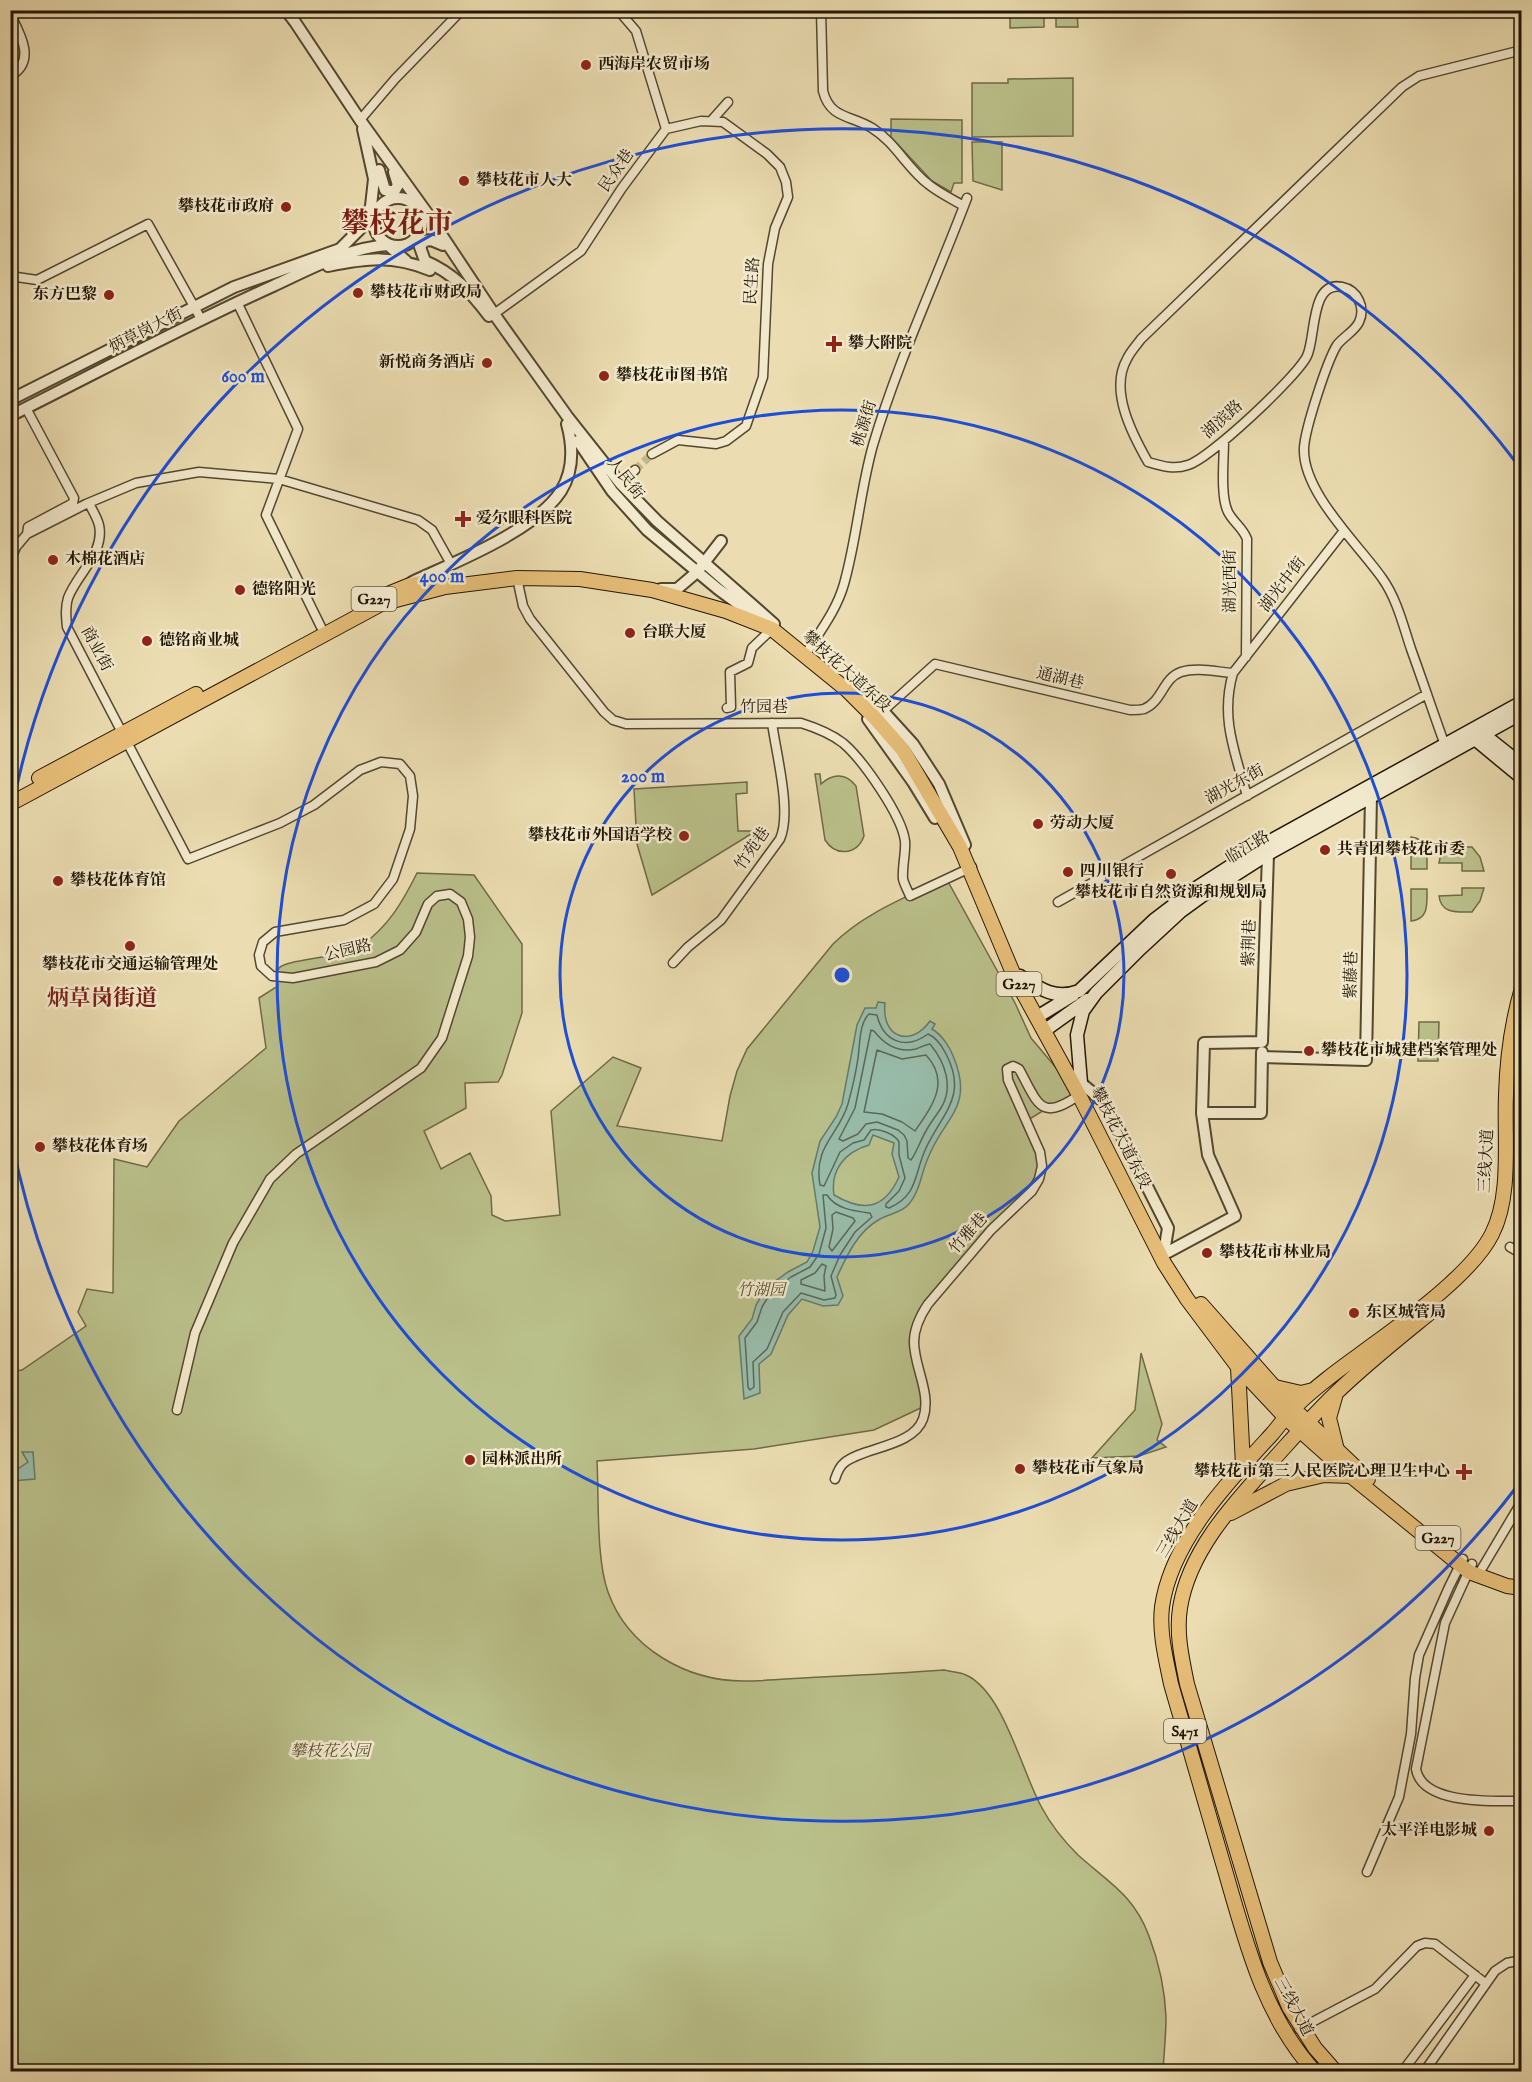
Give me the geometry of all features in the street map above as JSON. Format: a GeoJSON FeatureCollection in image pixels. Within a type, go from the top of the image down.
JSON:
{"type":"FeatureCollection","features":[{"type":"Feature","properties":{"kind":"main road","name":"G227"},"geometry":{"type":"LineString","coordinates":[[10,804],[321,627],[376,598],[410,585],[477,574],[546,569],[615,576],[676,589],[718,602],[773,626]]}},
{"type":"Feature","properties":{"kind":"main road","name":"G227"},"geometry":{"type":"LineString","coordinates":[[10,794],[381,604],[446,587],[517,578],[580,579],[652,590],[773,626]]}},
{"type":"Feature","properties":{"kind":"main road","name":"攀枝花大道东段"},"geometry":{"type":"LineString","coordinates":[[773,626],[848,688],[903,750],[962,846],[1015,978],[1082,1090],[1167,1249],[1195,1296],[1275,1387],[1290,1413]]}},
{"type":"Feature","properties":{"kind":"main road","name":"攀枝花大道东段"},"geometry":{"type":"LineString","coordinates":[[773,626],[848,688]]}},
{"type":"Feature","properties":{"kind":"main road","name":"临江路"},"geometry":{"type":"LineString","coordinates":[[1039,1016],[1079,991],[1174,903],[1475,733],[1521,702]]}},
{"type":"Feature","properties":{"kind":"main road","name":"临江路"},"geometry":{"type":"LineString","coordinates":[[1475,733],[1521,713]]}},
{"type":"Feature","properties":{"kind":"main road"},"geometry":{"type":"LineString","coordinates":[[1475,733],[1521,765]]}},
{"type":"Feature","properties":{"kind":"main road"},"geometry":{"type":"LineString","coordinates":[[1475,733],[1521,778]]}},
{"type":"Feature","properties":{"kind":"main road","name":"临江路"},"geometry":{"type":"LineString","coordinates":[[1082,1090],[1077,1047],[1078,1023],[1083,1011],[1096,993],[1180,912],[1266,850]]}},
{"type":"Feature","properties":{"kind":"main road","name":"攀枝花大道东段"},"geometry":{"type":"LineString","coordinates":[[970,868],[1039,1016]]}},
{"type":"Feature","properties":{"kind":"main road"},"geometry":{"type":"LineString","coordinates":[[1020,976],[1050,994],[1070,995],[1079,991]]}},
{"type":"Feature","properties":{"kind":"main road","name":"三线大道"},"geometry":{"type":"LineString","coordinates":[[1510,1136],[1508,1064],[1521,988]]}},
{"type":"Feature","properties":{"kind":"main road"},"geometry":{"type":"LineString","coordinates":[[1047,1029],[1096,993]]}},
{"type":"Feature","properties":{"kind":"main road","name":"三线大道"},"geometry":{"type":"LineString","coordinates":[[1336,2072],[1315,2048],[1289,2007],[1270,1962],[1187,1684],[1178,1641],[1180,1609],[1187,1578],[1201,1550],[1252,1482],[1336,1393],[1482,1251],[1500,1215],[1521,1031]]}},
{"type":"Feature","properties":{"kind":"main road","name":"攀枝花大道东段"},"geometry":{"type":"LineString","coordinates":[[1082,1090],[1164,1263],[1187,1299],[1238,1367],[1304,1426],[1351,1476],[1469,1566],[1508,1586],[1521,1588]]}},
{"type":"Feature","properties":{"kind":"main road","name":"三线大道"},"geometry":{"type":"LineString","coordinates":[[1315,2072],[1302,2057],[1274,2013],[1254,1966],[1171,1684],[1163,1642],[1162,1608],[1171,1573],[1185,1542],[1243,1465],[1313,1390],[1395,1335]]}},
{"type":"Feature","properties":{"kind":"main road"},"geometry":{"type":"LineString","coordinates":[[1238,1367],[1243,1465]]}},
{"type":"Feature","properties":{"kind":"main road"},"geometry":{"type":"LineString","coordinates":[[1275,1387],[1300,1393],[1313,1390]]}},
{"type":"Feature","properties":{"kind":"main road"},"geometry":{"type":"LineString","coordinates":[[1336,1393],[1329,1418],[1336,1449]]}},
{"type":"Feature","properties":{"kind":"main road","name":"攀枝花大道东段"},"geometry":{"type":"LineString","coordinates":[[1304,1426],[1336,1449],[1469,1566],[1521,1581]]}},
{"type":"Feature","properties":{"kind":"main road"},"geometry":{"type":"LineString","coordinates":[[1224,1517],[1286,1484],[1324,1475],[1351,1476]]}},
{"type":"Feature","properties":{"kind":"street"},"geometry":{"type":"LineString","coordinates":[[286,10],[360,120],[427,213],[491,315]]}},
{"type":"Feature","properties":{"kind":"street"},"geometry":{"type":"LineString","coordinates":[[360,120],[394,79],[462,10]]}},
{"type":"Feature","properties":{"kind":"street"},"geometry":{"type":"LineString","coordinates":[[618,10],[636,31],[666,129],[712,120],[728,102]]}},
{"type":"Feature","properties":{"kind":"street","name":"桃源街"},"geometry":{"type":"LineString","coordinates":[[807,652],[834,610],[844,584],[862,493],[887,402],[966,202],[927,184],[882,135],[834,111],[826,102],[823,91],[821,10]]}},
{"type":"Feature","properties":{"kind":"street"},"geometry":{"type":"LineString","coordinates":[[10,14],[24,42],[25,59],[16,73],[10,76]]}},
{"type":"Feature","properties":{"kind":"street","name":"湖滨路"},"geometry":{"type":"LineString","coordinates":[[1446,749],[1396,602],[1382,578],[1343,532],[1306,469],[1304,449],[1330,358],[1338,344],[1359,323],[1361,310],[1358,297],[1349,289],[1337,286],[1328,290],[1320,298],[1308,356],[1297,372],[1203,459],[1187,466],[1169,468],[1148,462],[1132,435],[1124,410],[1120,379],[1126,360],[1141,339],[1402,87],[1419,76],[1521,50]]}},
{"type":"Feature","properties":{"kind":"street"},"geometry":{"type":"LineString","coordinates":[[858,121],[862,112]]}},
{"type":"Feature","properties":{"kind":"street"},"geometry":{"type":"LineString","coordinates":[[360,120],[371,156],[374,179],[377,210],[374,228],[376,234],[406,261]]}},
{"type":"Feature","properties":{"kind":"street","name":"民生路"},"geometry":{"type":"LineString","coordinates":[[651,454],[678,440],[716,444],[726,441],[746,426],[763,377],[768,264],[775,228],[788,197],[786,182],[780,167],[767,154],[723,122],[712,120]]}},
{"type":"Feature","properties":{"kind":"street","name":"民众巷"},"geometry":{"type":"LineString","coordinates":[[491,315],[581,251],[622,188],[666,129]]}},
{"type":"Feature","properties":{"kind":"street"},"geometry":{"type":"LineString","coordinates":[[367,142],[382,185],[390,193],[394,192],[398,185],[391,165]]}},
{"type":"Feature","properties":{"kind":"street"},"geometry":{"type":"LineString","coordinates":[[381,149],[417,208],[491,315]]}},
{"type":"Feature","properties":{"kind":"street"},"geometry":{"type":"LineString","coordinates":[[365,224],[371,206],[374,179]]}},
{"type":"Feature","properties":{"kind":"street"},"geometry":{"type":"LineString","coordinates":[[391,199],[405,199],[417,208],[422,222],[418,237],[404,246],[373,246],[296,270],[340,249],[377,210],[391,199]]}},
{"type":"Feature","properties":{"kind":"street"},"geometry":{"type":"LineString","coordinates":[[10,276],[37,280],[148,224],[201,320]]}},
{"type":"Feature","properties":{"kind":"street"},"geometry":{"type":"LineString","coordinates":[[443,245],[431,240],[424,241],[420,247],[425,261],[443,269],[491,315]]}},
{"type":"Feature","properties":{"kind":"street"},"geometry":{"type":"LineString","coordinates":[[296,270],[349,261],[387,259],[406,261],[436,272],[464,288]]}},
{"type":"Feature","properties":{"kind":"street","name":"炳草岗大街"},"geometry":{"type":"LineString","coordinates":[[10,416],[296,270]]}},
{"type":"Feature","properties":{"kind":"street","name":"炳草岗大街"},"geometry":{"type":"LineString","coordinates":[[16,398],[234,287],[296,270]]}},
{"type":"Feature","properties":{"kind":"street"},"geometry":{"type":"LineString","coordinates":[[237,302],[298,429],[266,515],[321,627]]}},
{"type":"Feature","properties":{"kind":"street","name":"人民街"},"geometry":{"type":"LineString","coordinates":[[491,315],[612,491],[647,530],[700,567],[773,626]]}},
{"type":"Feature","properties":{"kind":"street","name":"人民街"},"geometry":{"type":"LineString","coordinates":[[491,315],[620,483],[700,567],[754,616]]}},
{"type":"Feature","properties":{"kind":"street"},"geometry":{"type":"LineString","coordinates":[[26,408],[74,498],[73,503],[28,527],[27,534]]}},
{"type":"Feature","properties":{"kind":"street"},"geometry":{"type":"LineString","coordinates":[[376,598],[451,564],[524,525],[550,504],[561,490],[571,462],[567,423]]}},
{"type":"Feature","properties":{"kind":"street","name":"湖光西街"},"geometry":{"type":"LineString","coordinates":[[1224,441],[1226,510],[1247,539],[1246,657]]}},
{"type":"Feature","properties":{"kind":"street"},"geometry":{"type":"LineString","coordinates":[[620,483],[635,470]]}},
{"type":"Feature","properties":{"kind":"street"},"geometry":{"type":"LineString","coordinates":[[10,561],[16,547],[27,534],[89,503],[136,483],[199,472],[279,479],[418,520],[432,530],[451,564]]}},
{"type":"Feature","properties":{"kind":"street","name":"商业街"},"geometry":{"type":"LineString","coordinates":[[89,503],[99,525],[99,538],[95,551],[68,598],[67,627],[125,737]]}},
{"type":"Feature","properties":{"kind":"street","name":"湖光中街"},"geometry":{"type":"LineString","coordinates":[[1233,673],[1343,532]]}},
{"type":"Feature","properties":{"kind":"street"},"geometry":{"type":"LineString","coordinates":[[652,590],[676,589],[722,542]]}},
{"type":"Feature","properties":{"kind":"street","name":"竹园巷"},"geometry":{"type":"LineString","coordinates":[[517,578],[519,592],[530,619],[604,712],[613,720],[626,724],[801,723],[824,730],[844,744],[862,765],[879,788],[902,827],[905,842],[903,880],[910,896],[970,868]]}},
{"type":"Feature","properties":{"kind":"street"},"geometry":{"type":"LineString","coordinates":[[727,708],[731,707],[730,672],[748,663],[752,648],[773,626]]}},
{"type":"Feature","properties":{"kind":"street","name":"通湖巷"},"geometry":{"type":"LineString","coordinates":[[884,711],[935,664],[1130,710],[1145,709],[1156,700],[1167,682],[1179,672],[1195,670],[1233,673]]}},
{"type":"Feature","properties":{"kind":"street"},"geometry":{"type":"LineString","coordinates":[[1233,673],[1228,691],[1227,710],[1230,733],[1247,796]]}},
{"type":"Feature","properties":{"kind":"street","name":"G227"},"geometry":{"type":"LineString","coordinates":[[848,688],[884,711],[914,744],[939,784],[962,846]]}},
{"type":"Feature","properties":{"kind":"street","name":"湖光东街"},"geometry":{"type":"LineString","coordinates":[[1058,902],[1427,694]]}},
{"type":"Feature","properties":{"kind":"street","name":"竹苑巷"},"geometry":{"type":"LineString","coordinates":[[674,963],[688,947],[721,920],[785,829],[784,805],[771,723]]}},
{"type":"Feature","properties":{"kind":"street","name":"公园路"},"geometry":{"type":"LineString","coordinates":[[125,737],[188,859],[280,823],[314,805],[360,770],[381,762],[400,764],[410,776],[413,796],[410,829],[393,879],[374,904],[344,920],[275,932],[263,942],[260,955],[261,966],[272,976],[293,978],[375,962],[400,950],[416,932],[428,904],[437,896],[450,894],[461,902],[468,919],[470,937],[468,956],[442,1038],[421,1068],[296,1154],[270,1179],[233,1243],[195,1333],[177,1410]]}},
{"type":"Feature","properties":{"kind":"street","name":"紫藤巷"},"geometry":{"type":"LineString","coordinates":[[1262,1057],[1366,1060],[1369,792]]}},
{"type":"Feature","properties":{"kind":"street","name":"紫荆巷"},"geometry":{"type":"LineString","coordinates":[[1202,1113],[1261,1113],[1266,850]]}},
{"type":"Feature","properties":{"kind":"street"},"geometry":{"type":"LineString","coordinates":[[1167,1249],[1235,1216],[1208,1155],[1202,1113],[1204,1043],[1262,1042]]}},
{"type":"Feature","properties":{"kind":"street","name":"竹雅巷"},"geometry":{"type":"LineString","coordinates":[[835,1479],[845,1462],[901,1440],[915,1431],[923,1420],[924,1391],[914,1344],[921,1316],[928,1304],[984,1238],[1032,1191],[1039,1179],[1042,1167],[1040,1152],[1008,1080],[1007,1070],[1013,1066],[1018,1069],[1039,1105],[1046,1109],[1054,1108],[1082,1090]]}},
{"type":"Feature","properties":{"kind":"street"},"geometry":{"type":"LineString","coordinates":[[1510,1247],[1521,1254]]}},
{"type":"Feature","properties":{"kind":"street"},"geometry":{"type":"LineString","coordinates":[[1367,1872],[1399,1797],[1411,1734],[1419,1655],[1434,1620],[1469,1566],[1521,1501]]}},
{"type":"Feature","properties":{"kind":"street"},"geometry":{"type":"LineString","coordinates":[[1469,1566],[1445,1623],[1416,1768],[1421,1783],[1448,1796],[1472,1800],[1521,1801]]}},
{"type":"Feature","properties":{"kind":"street"},"geometry":{"type":"LineString","coordinates":[[1289,2036],[1375,1989],[1417,1946],[1425,1943],[1435,1944],[1485,1983]]}},
{"type":"Feature","properties":{"kind":"street"},"geometry":{"type":"LineString","coordinates":[[1424,2072],[1495,1971],[1507,1963],[1521,1960]]}},
{"type":"Feature","properties":{"kind":"street"},"geometry":{"type":"LineString","coordinates":[[1402,2072],[1475,1975]]}},
{"type":"Feature","properties":{"kind":"green space"},"geometry":{"type":"Polygon","coordinates":[[[1044,11],[1044,27],[1010,28],[1010,12],[1044,11]]]}},
{"type":"Feature","properties":{"kind":"green space"},"geometry":{"type":"Polygon","coordinates":[[[1056,11],[1077,11],[1078,27],[1056,27],[1056,11]]]}},
{"type":"Feature","properties":{"kind":"green space"},"geometry":{"type":"Polygon","coordinates":[[[1073,78],[1073,136],[972,137],[972,83],[1008,83],[1008,79],[1073,78]]]}},
{"type":"Feature","properties":{"kind":"green space"},"geometry":{"type":"Polygon","coordinates":[[[891,119],[962,120],[962,183],[954,183],[951,192],[932,181],[891,137],[891,119]]]}},
{"type":"Feature","properties":{"kind":"green space"},"geometry":{"type":"Polygon","coordinates":[[[972,142],[1002,142],[1002,190],[973,181],[972,142]]]}},
{"type":"Feature","properties":{"kind":"green space"},"geometry":{"type":"Polygon","coordinates":[[[815,774],[820,774],[821,784],[830,778],[839,776],[848,779],[856,786],[864,836],[861,842],[851,850],[840,851],[825,840],[815,774]]]}},
{"type":"Feature","properties":{"kind":"green space"},"geometry":{"type":"Polygon","coordinates":[[[747,782],[747,793],[736,794],[738,831],[756,831],[652,895],[637,844],[634,789],[747,782]]]}},
{"type":"Feature","properties":{"kind":"green space"},"geometry":{"type":"Polygon","coordinates":[[[1411,837],[1417,838],[1426,848],[1427,869],[1411,869],[1411,837]]]}},
{"type":"Feature","properties":{"kind":"green space"},"geometry":{"type":"Polygon","coordinates":[[[1449,847],[1472,847],[1480,857],[1484,871],[1462,871],[1462,863],[1439,863],[1441,853],[1449,847]]]}},
{"type":"Feature","properties":{"kind":"green space","name":"攀枝花公园"},"geometry":{"type":"Polygon","coordinates":[[[417,873],[474,875],[522,944],[522,1013],[502,1075],[498,1082],[465,1083],[466,1108],[424,1131],[441,1169],[470,1153],[491,1196],[492,1215],[505,1221],[560,1215],[551,1111],[613,1057],[641,1068],[617,1126],[722,1141],[730,1096],[737,1071],[747,1049],[833,944],[858,923],[946,878],[1015,1003],[1031,1038],[1079,1095],[1046,1109],[1026,1121],[1040,1152],[1039,1179],[928,1304],[916,1329],[925,1406],[874,1430],[754,1449],[597,1461],[600,1546],[604,1578],[617,1612],[645,1645],[662,1658],[701,1675],[753,1681],[944,1670],[964,1674],[979,1684],[1001,1715],[1049,1821],[1078,1855],[1128,1899],[1143,1922],[1155,1955],[1164,1997],[1166,2024],[1163,2071],[11,2071],[10,1372],[22,1370],[86,1326],[78,1312],[87,1289],[113,1293],[114,1159],[147,1167],[179,1121],[266,1048],[259,998],[278,986],[279,968],[292,962],[342,953],[362,945],[380,930],[394,912],[417,873]]]}},
{"type":"Feature","properties":{"kind":"green space"},"geometry":{"type":"Polygon","coordinates":[[[1462,888],[1484,888],[1480,901],[1472,912],[1446,909],[1440,902],[1439,896],[1462,895],[1462,888]]]}},
{"type":"Feature","properties":{"kind":"green space"},"geometry":{"type":"Polygon","coordinates":[[[1411,889],[1427,889],[1427,905],[1421,917],[1411,921],[1411,889]]]}},
{"type":"Feature","properties":{"kind":"green space"},"geometry":{"type":"Polygon","coordinates":[[[1419,1022],[1439,1022],[1438,1061],[1418,1061],[1419,1022]]]}},
{"type":"Feature","properties":{"kind":"green space"},"geometry":{"type":"Polygon","coordinates":[[[1141,1353],[1162,1424],[1157,1440],[1166,1447],[1139,1456],[1092,1458],[1135,1410],[1141,1353]]]}},
{"type":"Feature","properties":{"kind":"water"},"geometry":{"type":"Polygon","coordinates":[[[878,1002],[885,1003],[888,1024],[892,1031],[899,1035],[914,1034],[930,1021],[935,1024],[932,1029],[948,1046],[954,1058],[961,1089],[959,1101],[928,1158],[913,1199],[903,1209],[872,1224],[849,1252],[837,1277],[843,1296],[838,1305],[823,1306],[802,1299],[788,1315],[771,1354],[759,1364],[760,1393],[744,1399],[739,1336],[752,1319],[756,1305],[766,1288],[807,1262],[813,1251],[820,1227],[812,1173],[820,1141],[842,1104],[857,1025],[865,1008],[876,1008],[878,1002]],[[873,1135],[869,1145],[846,1157],[834,1178],[834,1195],[854,1204],[863,1205],[872,1205],[887,1196],[899,1177],[892,1154],[894,1143],[873,1135]]]}},
{"type":"Feature","properties":{"kind":"water"},"geometry":{"type":"Polygon","coordinates":[[[22,1452],[33,1452],[35,1479],[11,1481],[11,1470],[13,1472],[28,1462],[22,1452]]]}},
{"type":"Feature","properties":{"kind":"tunnel"},"geometry":{"type":"LineString","coordinates":[[635,470],[652,454]]}},
{"type":"Feature","properties":{"kind":"place","name":"西海岸农贸市场"},"geometry":{"type":"Point","coordinates":[586,65]}},
{"type":"Feature","properties":{"kind":"place","name":"攀枝花市人大"},"geometry":{"type":"Point","coordinates":[464,181]}},
{"type":"Feature","properties":{"kind":"place","name":"攀枝花市政府"},"geometry":{"type":"Point","coordinates":[286,207]}},
{"type":"Feature","properties":{"kind":"place","name":"攀枝花市财政局"},"geometry":{"type":"Point","coordinates":[358,293]}},
{"type":"Feature","properties":{"kind":"place","name":"东方巴黎"},"geometry":{"type":"Point","coordinates":[109,295]}},
{"type":"Feature","properties":{"kind":"place","name":"攀大附院"},"geometry":{"type":"Point","coordinates":[834,344]}},
{"type":"Feature","properties":{"kind":"place","name":"新悦商务酒店"},"geometry":{"type":"Point","coordinates":[487,363]}},
{"type":"Feature","properties":{"kind":"place","name":"攀枝花市图书馆"},"geometry":{"type":"Point","coordinates":[604,376]}},
{"type":"Feature","properties":{"kind":"place","name":"爱尔眼科医院"},"geometry":{"type":"Point","coordinates":[463,519]}},
{"type":"Feature","properties":{"kind":"place","name":"木棉花酒店"},"geometry":{"type":"Point","coordinates":[53,560]}},
{"type":"Feature","properties":{"kind":"place","name":"德铭阳光"},"geometry":{"type":"Point","coordinates":[240,590]}},
{"type":"Feature","properties":{"kind":"place","name":"台联大厦"},"geometry":{"type":"Point","coordinates":[630,633]}},
{"type":"Feature","properties":{"kind":"place","name":"德铭商业城"},"geometry":{"type":"Point","coordinates":[147,641]}},
{"type":"Feature","properties":{"kind":"place","name":"劳动大厦"},"geometry":{"type":"Point","coordinates":[1038,824]}},
{"type":"Feature","properties":{"kind":"place","name":"攀枝花市外国语学校"},"geometry":{"type":"Point","coordinates":[684,836]}},
{"type":"Feature","properties":{"kind":"place","name":"共青团攀枝花市委"},"geometry":{"type":"Point","coordinates":[1325,850]}},
{"type":"Feature","properties":{"kind":"place","name":"四川银行"},"geometry":{"type":"Point","coordinates":[1068,872]}},
{"type":"Feature","properties":{"kind":"place","name":"攀枝花市自然资源和规划局"},"geometry":{"type":"Point","coordinates":[1171,874]}},
{"type":"Feature","properties":{"kind":"place","name":"攀枝花体育馆"},"geometry":{"type":"Point","coordinates":[58,881]}},
{"type":"Feature","properties":{"kind":"place","name":"攀枝花市交通运输管理处"},"geometry":{"type":"Point","coordinates":[130,946]}},
{"type":"Feature","properties":{"kind":"place","name":"攀枝花市城建档案管理处"},"geometry":{"type":"Point","coordinates":[1309,1051]}},
{"type":"Feature","properties":{"kind":"place","name":"攀枝花体育场"},"geometry":{"type":"Point","coordinates":[40,1147]}},
{"type":"Feature","properties":{"kind":"place","name":"攀枝花市林业局"},"geometry":{"type":"Point","coordinates":[1207,1253]}},
{"type":"Feature","properties":{"kind":"place","name":"东区城管局"},"geometry":{"type":"Point","coordinates":[1354,1313]}},
{"type":"Feature","properties":{"kind":"place","name":"园林派出所"},"geometry":{"type":"Point","coordinates":[470,1460]}},
{"type":"Feature","properties":{"kind":"place","name":"攀枝花市气象局"},"geometry":{"type":"Point","coordinates":[1020,1469]}},
{"type":"Feature","properties":{"kind":"place","name":"攀枝花市第三人民医院心理卫生中心"},"geometry":{"type":"Point","coordinates":[1464,1472]}},
{"type":"Feature","properties":{"kind":"place","name":"太平洋电影城"},"geometry":{"type":"Point","coordinates":[1489,1831]}},
{"type":"Feature","properties":{"kind":"district","name":"攀枝花市"},"geometry":{"type":"Point","coordinates":[397,224]}},
{"type":"Feature","properties":{"kind":"district","name":"炳草岗街道"},"geometry":{"type":"Point","coordinates":[102,999]}},
{"type":"Feature","properties":{"kind":"park label","name":"竹湖园"},"geometry":{"type":"Point","coordinates":[761,1291]}}]}
